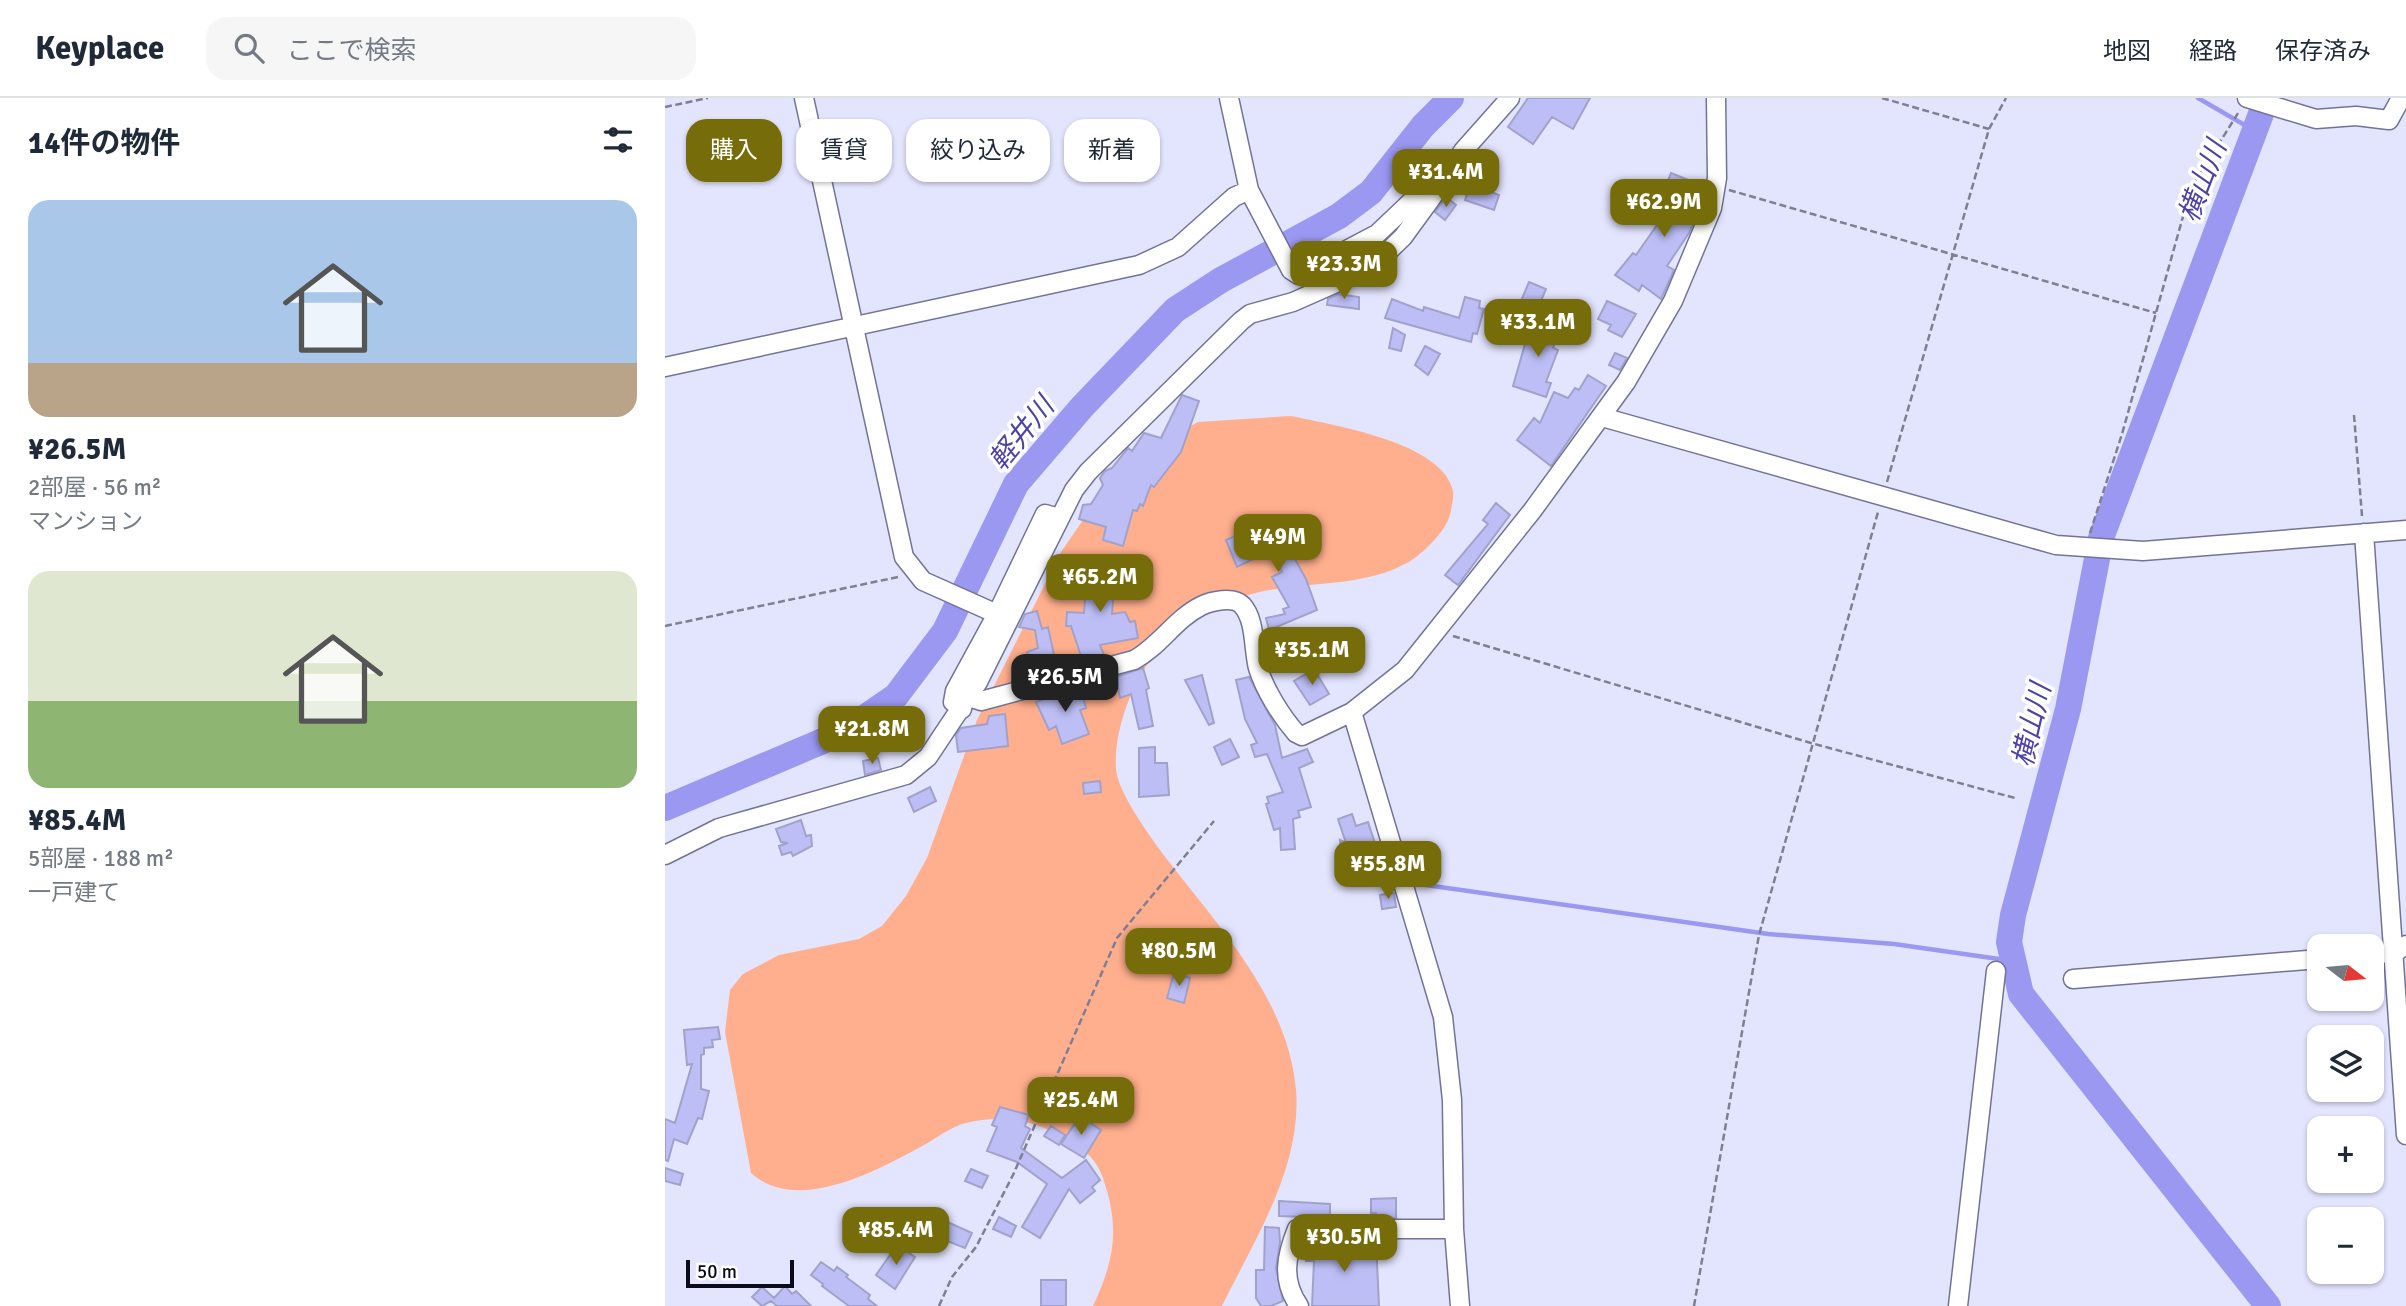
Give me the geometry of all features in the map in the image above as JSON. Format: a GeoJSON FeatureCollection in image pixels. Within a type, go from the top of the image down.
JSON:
{"type":"FeatureCollection","features":[{"type":"Feature","properties":{"kind":"street"},"geometry":{"type":"LineString","coordinates":[[804,98],[900,541],[913,572],[944,591],[990,611]]}},
{"type":"Feature","properties":{"kind":"street"},"geometry":{"type":"LineString","coordinates":[[1229,98],[1249,190],[1291,270],[1299,275],[1377,234],[1417,196],[1430,200]]}},
{"type":"Feature","properties":{"kind":"street"},"geometry":{"type":"LineString","coordinates":[[665,855],[719,828],[906,775],[928,757],[966,703],[996,652],[1059,518],[1088,471],[1250,314],[1293,302],[1372,267],[1403,237],[1463,151],[1510,98]]}},
{"type":"Feature","properties":{"kind":"street"},"geometry":{"type":"LineString","coordinates":[[1059,518],[1045,514],[990,611],[955,691],[953,702],[966,703],[994,698],[1134,660],[1155,645],[1175,623],[1200,607],[1212,601],[1235,601],[1244,606],[1249,617],[1261,676],[1296,733],[1302,736],[1352,712],[1405,670],[1532,511],[1602,417],[1673,301],[1709,218],[1716,186],[1716,98]]}},
{"type":"Feature","properties":{"kind":"street"},"geometry":{"type":"LineString","coordinates":[[2246,101],[2316,119],[2356,116],[2389,120],[2401,98]]}},
{"type":"Feature","properties":{"kind":"street"},"geometry":{"type":"LineString","coordinates":[[665,367],[1155,260],[1178,247],[1234,197],[1249,190]]}},
{"type":"Feature","properties":{"kind":"street"},"geometry":{"type":"LineString","coordinates":[[1602,417],[2029,540],[2086,549],[2178,549],[2406,530]]}},
{"type":"Feature","properties":{"kind":"street"},"geometry":{"type":"LineString","coordinates":[[2364,533],[2402,948],[2406,1135]]}},
{"type":"Feature","properties":{"kind":"street"},"geometry":{"type":"LineString","coordinates":[[1352,712],[1443,1017],[1452,1100],[1458,1305]]}},
{"type":"Feature","properties":{"kind":"street"},"geometry":{"type":"LineString","coordinates":[[2384,951],[2402,948]]}},
{"type":"Feature","properties":{"kind":"street"},"geometry":{"type":"LineString","coordinates":[[2073,979],[2307,960]]}},
{"type":"Feature","properties":{"kind":"street"},"geometry":{"type":"LineString","coordinates":[[1958,1306],[1996,971]]}},
{"type":"Feature","properties":{"kind":"street"},"geometry":{"type":"LineString","coordinates":[[1299,1306],[1292,1296],[1286,1272],[1286,1255],[1297,1229],[1454,1229]]}},
{"type":"Feature","properties":{"kind":"path"},"geometry":{"type":"LineString","coordinates":[[665,107],[708,98]]}},
{"type":"Feature","properties":{"kind":"path"},"geometry":{"type":"LineString","coordinates":[[1882,98],[1989,129]]}},
{"type":"Feature","properties":{"kind":"path"},"geometry":{"type":"LineString","coordinates":[[1694,1306],[1759,935],[1811,743],[1989,129],[2006,98]]}},
{"type":"Feature","properties":{"kind":"path"},"geometry":{"type":"LineString","coordinates":[[2086,549],[2119,447],[2191,188],[2246,101]]}},
{"type":"Feature","properties":{"kind":"path"},"geometry":{"type":"LineString","coordinates":[[1716,186],[2156,313]]}},
{"type":"Feature","properties":{"kind":"path"},"geometry":{"type":"LineString","coordinates":[[2354,415],[2364,533]]}},
{"type":"Feature","properties":{"kind":"path"},"geometry":{"type":"LineString","coordinates":[[665,626],[913,572]]}},
{"type":"Feature","properties":{"kind":"path"},"geometry":{"type":"LineString","coordinates":[[1435,630],[1811,743],[2015,798]]}},
{"type":"Feature","properties":{"kind":"path"},"geometry":{"type":"LineString","coordinates":[[939,1306],[952,1277],[976,1247],[1013,1175],[1117,938],[1214,821]]}},
{"type":"Feature","properties":{"kind":"shaded area"},"geometry":{"type":"Polygon","coordinates":[[[1291,416],[1384,438],[1408,448],[1429,460],[1445,474],[1453,491],[1453,498],[1446,525],[1420,554],[1407,563],[1360,579],[1254,593],[1233,600],[1192,622],[1174,635],[1144,669],[1123,717],[1118,738],[1116,769],[1123,790],[1152,839],[1228,938],[1265,995],[1280,1025],[1296,1090],[1296,1119],[1284,1175],[1274,1202],[1222,1306],[1093,1306],[1106,1273],[1113,1243],[1112,1212],[1103,1178],[1096,1163],[1085,1152],[1037,1125],[990,1119],[961,1125],[884,1166],[838,1184],[814,1189],[791,1190],[770,1185],[751,1173],[725,1032],[730,990],[743,974],[779,955],[859,939],[882,926],[906,896],[927,858],[977,720],[1061,552],[1103,491],[1143,452],[1198,422],[1291,416]]]}},
{"type":"Feature","properties":{"kind":"building"},"geometry":{"type":"Polygon","coordinates":[[[1528,98],[1590,98],[1573,129],[1552,117],[1533,144],[1508,127],[1528,98]]]}},
{"type":"Feature","properties":{"kind":"building"},"geometry":{"type":"Polygon","coordinates":[[[1671,173],[1701,185],[1695,201],[1701,203],[1689,233],[1667,266],[1674,270],[1661,299],[1642,285],[1639,291],[1615,275],[1633,253],[1636,255],[1657,225],[1655,223],[1670,193],[1664,191],[1671,173]]]}},
{"type":"Feature","properties":{"kind":"building"},"geometry":{"type":"Polygon","coordinates":[[[1473,175],[1489,180],[1486,190],[1499,195],[1494,210],[1465,200],[1473,175]]]}},
{"type":"Feature","properties":{"kind":"building"},"geometry":{"type":"Polygon","coordinates":[[[1446,197],[1456,205],[1445,220],[1435,212],[1446,197]]]}},
{"type":"Feature","properties":{"kind":"building"},"geometry":{"type":"Polygon","coordinates":[[[1529,282],[1546,289],[1538,308],[1521,301],[1529,282]]]}},
{"type":"Feature","properties":{"kind":"building"},"geometry":{"type":"Polygon","coordinates":[[[1338,294],[1359,297],[1359,309],[1327,305],[1328,299],[1338,294]]]}},
{"type":"Feature","properties":{"kind":"building"},"geometry":{"type":"Polygon","coordinates":[[[1465,297],[1480,301],[1479,308],[1484,309],[1477,334],[1473,333],[1471,342],[1385,318],[1392,299],[1423,311],[1424,307],[1459,318],[1465,297]]]}},
{"type":"Feature","properties":{"kind":"building"},"geometry":{"type":"Polygon","coordinates":[[[1607,301],[1636,314],[1622,337],[1608,330],[1611,325],[1598,319],[1607,301]]]}},
{"type":"Feature","properties":{"kind":"building"},"geometry":{"type":"Polygon","coordinates":[[[1540,318],[1561,325],[1553,348],[1558,350],[1546,382],[1551,383],[1546,397],[1513,386],[1529,330],[1534,332],[1540,318]]]}},
{"type":"Feature","properties":{"kind":"building"},"geometry":{"type":"Polygon","coordinates":[[[1393,328],[1405,335],[1401,351],[1389,348],[1393,328]]]}},
{"type":"Feature","properties":{"kind":"building"},"geometry":{"type":"Polygon","coordinates":[[[1425,346],[1440,354],[1428,375],[1415,365],[1425,346]]]}},
{"type":"Feature","properties":{"kind":"building"},"geometry":{"type":"Polygon","coordinates":[[[1615,353],[1627,358],[1620,370],[1609,365],[1615,353]]]}},
{"type":"Feature","properties":{"kind":"building"},"geometry":{"type":"Polygon","coordinates":[[[1588,375],[1606,386],[1551,466],[1517,440],[1534,418],[1540,423],[1554,392],[1568,398],[1575,388],[1579,390],[1588,375]]]}},
{"type":"Feature","properties":{"kind":"building"},"geometry":{"type":"Polygon","coordinates":[[[1182,395],[1199,401],[1181,452],[1154,487],[1151,485],[1143,506],[1140,504],[1137,511],[1133,510],[1123,546],[1103,540],[1106,527],[1079,519],[1083,505],[1091,504],[1103,485],[1100,478],[1105,471],[1112,468],[1128,448],[1132,451],[1144,433],[1161,438],[1182,395]]]}},
{"type":"Feature","properties":{"kind":"building"},"geometry":{"type":"Polygon","coordinates":[[[1496,503],[1510,515],[1458,585],[1445,575],[1488,524],[1483,520],[1496,503]]]}},
{"type":"Feature","properties":{"kind":"building"},"geometry":{"type":"Polygon","coordinates":[[[1240,534],[1243,541],[1268,534],[1270,543],[1286,534],[1295,549],[1291,552],[1306,579],[1317,610],[1269,630],[1266,618],[1285,614],[1283,609],[1289,607],[1272,577],[1282,572],[1272,550],[1237,567],[1226,540],[1240,534]]]}},
{"type":"Feature","properties":{"kind":"building"},"geometry":{"type":"Polygon","coordinates":[[[1091,561],[1116,563],[1112,614],[1125,612],[1130,622],[1135,621],[1138,638],[1100,645],[1104,655],[1083,662],[1071,626],[1066,626],[1067,612],[1084,613],[1087,568],[1090,569],[1091,561]]]}},
{"type":"Feature","properties":{"kind":"building"},"geometry":{"type":"Polygon","coordinates":[[[1037,611],[1042,629],[1048,627],[1057,669],[1039,674],[1036,662],[1031,663],[1027,652],[1038,648],[1035,630],[1019,627],[1025,614],[1037,611]]]}},
{"type":"Feature","properties":{"kind":"building"},"geometry":{"type":"Polygon","coordinates":[[[1279,639],[1281,657],[1268,658],[1265,640],[1279,639]]]}},
{"type":"Feature","properties":{"kind":"building"},"geometry":{"type":"Polygon","coordinates":[[[1143,668],[1149,688],[1146,690],[1153,726],[1139,729],[1131,694],[1120,698],[1116,677],[1143,668]]]}},
{"type":"Feature","properties":{"kind":"building"},"geometry":{"type":"Polygon","coordinates":[[[1314,669],[1329,694],[1310,705],[1294,681],[1314,669]]]}},
{"type":"Feature","properties":{"kind":"building"},"geometry":{"type":"Polygon","coordinates":[[[1202,675],[1214,723],[1209,725],[1185,680],[1202,675]]]}},
{"type":"Feature","properties":{"kind":"building"},"geometry":{"type":"Polygon","coordinates":[[[1249,677],[1275,725],[1282,758],[1307,749],[1313,762],[1299,768],[1311,807],[1298,811],[1300,817],[1293,819],[1295,849],[1281,850],[1280,828],[1274,830],[1266,804],[1269,803],[1267,797],[1283,792],[1267,754],[1255,757],[1251,745],[1257,743],[1245,719],[1236,680],[1249,677]]]}},
{"type":"Feature","properties":{"kind":"building"},"geometry":{"type":"Polygon","coordinates":[[[1080,686],[1086,708],[1080,710],[1089,734],[1062,744],[1056,726],[1049,730],[1036,702],[1080,686]]]}},
{"type":"Feature","properties":{"kind":"building"},"geometry":{"type":"Polygon","coordinates":[[[1005,714],[1008,746],[958,752],[956,735],[961,728],[987,724],[989,716],[1005,714]]]}},
{"type":"Feature","properties":{"kind":"building"},"geometry":{"type":"Polygon","coordinates":[[[1230,739],[1239,757],[1222,765],[1214,747],[1230,739]]]}},
{"type":"Feature","properties":{"kind":"building"},"geometry":{"type":"Polygon","coordinates":[[[1155,747],[1155,763],[1167,763],[1169,795],[1139,797],[1139,748],[1155,747]]]}},
{"type":"Feature","properties":{"kind":"building"},"geometry":{"type":"Polygon","coordinates":[[[878,758],[881,770],[865,775],[863,761],[878,758]]]}},
{"type":"Feature","properties":{"kind":"building"},"geometry":{"type":"Polygon","coordinates":[[[1100,781],[1101,792],[1084,794],[1083,783],[1100,781]]]}},
{"type":"Feature","properties":{"kind":"building"},"geometry":{"type":"Polygon","coordinates":[[[930,787],[936,801],[914,812],[908,798],[930,787]]]}},
{"type":"Feature","properties":{"kind":"building"},"geometry":{"type":"Polygon","coordinates":[[[1352,814],[1356,826],[1368,822],[1384,871],[1345,877],[1340,840],[1346,843],[1338,819],[1352,814]]]}},
{"type":"Feature","properties":{"kind":"building"},"geometry":{"type":"Polygon","coordinates":[[[801,820],[806,836],[811,835],[812,846],[793,856],[791,852],[782,855],[779,846],[788,843],[781,842],[776,829],[801,820]]]}},
{"type":"Feature","properties":{"kind":"building"},"geometry":{"type":"Polygon","coordinates":[[[1416,854],[1428,857],[1424,870],[1412,867],[1416,854]]]}},
{"type":"Feature","properties":{"kind":"building"},"geometry":{"type":"Polygon","coordinates":[[[1394,893],[1396,907],[1382,909],[1380,895],[1394,893]]]}},
{"type":"Feature","properties":{"kind":"building"},"geometry":{"type":"Polygon","coordinates":[[[1158,952],[1170,955],[1164,973],[1153,970],[1158,952]]]}},
{"type":"Feature","properties":{"kind":"building"},"geometry":{"type":"Polygon","coordinates":[[[1174,973],[1190,978],[1184,1003],[1167,998],[1174,973]]]}},
{"type":"Feature","properties":{"kind":"building"},"geometry":{"type":"Polygon","coordinates":[[[718,1027],[720,1039],[712,1040],[713,1047],[704,1048],[704,1054],[701,1055],[701,1089],[709,1091],[702,1119],[698,1118],[687,1144],[674,1139],[668,1161],[665,1160],[665,1119],[675,1123],[692,1064],[687,1065],[684,1030],[718,1027]]]}},
{"type":"Feature","properties":{"kind":"building"},"geometry":{"type":"Polygon","coordinates":[[[1000,1107],[1029,1115],[1025,1126],[1030,1129],[1021,1148],[1062,1178],[1086,1160],[1100,1180],[1092,1187],[1095,1191],[1080,1203],[1069,1189],[1040,1238],[1022,1227],[1047,1184],[1017,1162],[987,1151],[997,1127],[992,1125],[1000,1107]]]}},
{"type":"Feature","properties":{"kind":"building"},"geometry":{"type":"Polygon","coordinates":[[[1080,1116],[1101,1130],[1084,1158],[1061,1144],[1080,1116]]]}},
{"type":"Feature","properties":{"kind":"building"},"geometry":{"type":"Polygon","coordinates":[[[1051,1126],[1065,1135],[1059,1145],[1044,1136],[1051,1126]]]}},
{"type":"Feature","properties":{"kind":"building"},"geometry":{"type":"Polygon","coordinates":[[[665,1168],[683,1174],[680,1185],[665,1181],[665,1168]]]}},
{"type":"Feature","properties":{"kind":"building"},"geometry":{"type":"Polygon","coordinates":[[[971,1169],[988,1176],[982,1188],[965,1181],[971,1169]]]}},
{"type":"Feature","properties":{"kind":"building"},"geometry":{"type":"Polygon","coordinates":[[[1396,1198],[1396,1218],[1376,1218],[1376,1213],[1371,1213],[1371,1199],[1396,1198]]]}},
{"type":"Feature","properties":{"kind":"building"},"geometry":{"type":"Polygon","coordinates":[[[1279,1201],[1330,1204],[1330,1218],[1279,1216],[1279,1201]]]}},
{"type":"Feature","properties":{"kind":"building"},"geometry":{"type":"Polygon","coordinates":[[[934,1216],[972,1233],[965,1248],[927,1233],[934,1216]]]}},
{"type":"Feature","properties":{"kind":"building"},"geometry":{"type":"Polygon","coordinates":[[[999,1217],[1016,1226],[1011,1237],[993,1229],[999,1217]]]}},
{"type":"Feature","properties":{"kind":"building"},"geometry":{"type":"Polygon","coordinates":[[[1265,1227],[1279,1228],[1276,1268],[1283,1301],[1271,1306],[1261,1306],[1256,1298],[1256,1270],[1264,1270],[1265,1227]]]}},
{"type":"Feature","properties":{"kind":"building"},"geometry":{"type":"Polygon","coordinates":[[[1352,1240],[1376,1240],[1379,1306],[1312,1306],[1314,1261],[1306,1261],[1306,1253],[1301,1253],[1304,1242],[1352,1245],[1352,1240]]]}},
{"type":"Feature","properties":{"kind":"building"},"geometry":{"type":"Polygon","coordinates":[[[897,1245],[915,1257],[895,1289],[876,1275],[897,1245]]]}},
{"type":"Feature","properties":{"kind":"building"},"geometry":{"type":"Polygon","coordinates":[[[821,1262],[834,1271],[837,1267],[848,1275],[846,1277],[870,1295],[868,1299],[877,1306],[849,1306],[822,1286],[823,1284],[811,1275],[821,1262]]]}},
{"type":"Feature","properties":{"kind":"building"},"geometry":{"type":"Polygon","coordinates":[[[1041,1280],[1066,1280],[1066,1306],[1041,1306],[1041,1280]]]}},
{"type":"Feature","properties":{"kind":"building"},"geometry":{"type":"Polygon","coordinates":[[[785,1286],[792,1294],[796,1291],[811,1306],[777,1306],[771,1301],[762,1306],[752,1297],[762,1287],[774,1298],[785,1286]]]}},
{"type":"Feature","properties":{"kind":"waterway","name":"軽井川"},"geometry":{"type":"LineString","coordinates":[[665,808],[844,732],[896,696],[945,631],[1016,484],[1082,407],[1175,310],[1221,280],[1339,216],[1371,192],[1423,126],[1451,98]]}},
{"type":"Feature","properties":{"kind":"waterway"},"geometry":{"type":"LineString","coordinates":[[2198,98],[2255,131]]}},
{"type":"Feature","properties":{"kind":"waterway","name":"横山川"},"geometry":{"type":"LineString","coordinates":[[2267,98],[2101,538],[2068,709],[2013,915],[2009,942],[2021,994],[2268,1306]]}},
{"type":"Feature","properties":{"kind":"waterway"},"geometry":{"type":"LineString","coordinates":[[1419,884],[1768,934],[1894,944],[2013,961]]}}]}
